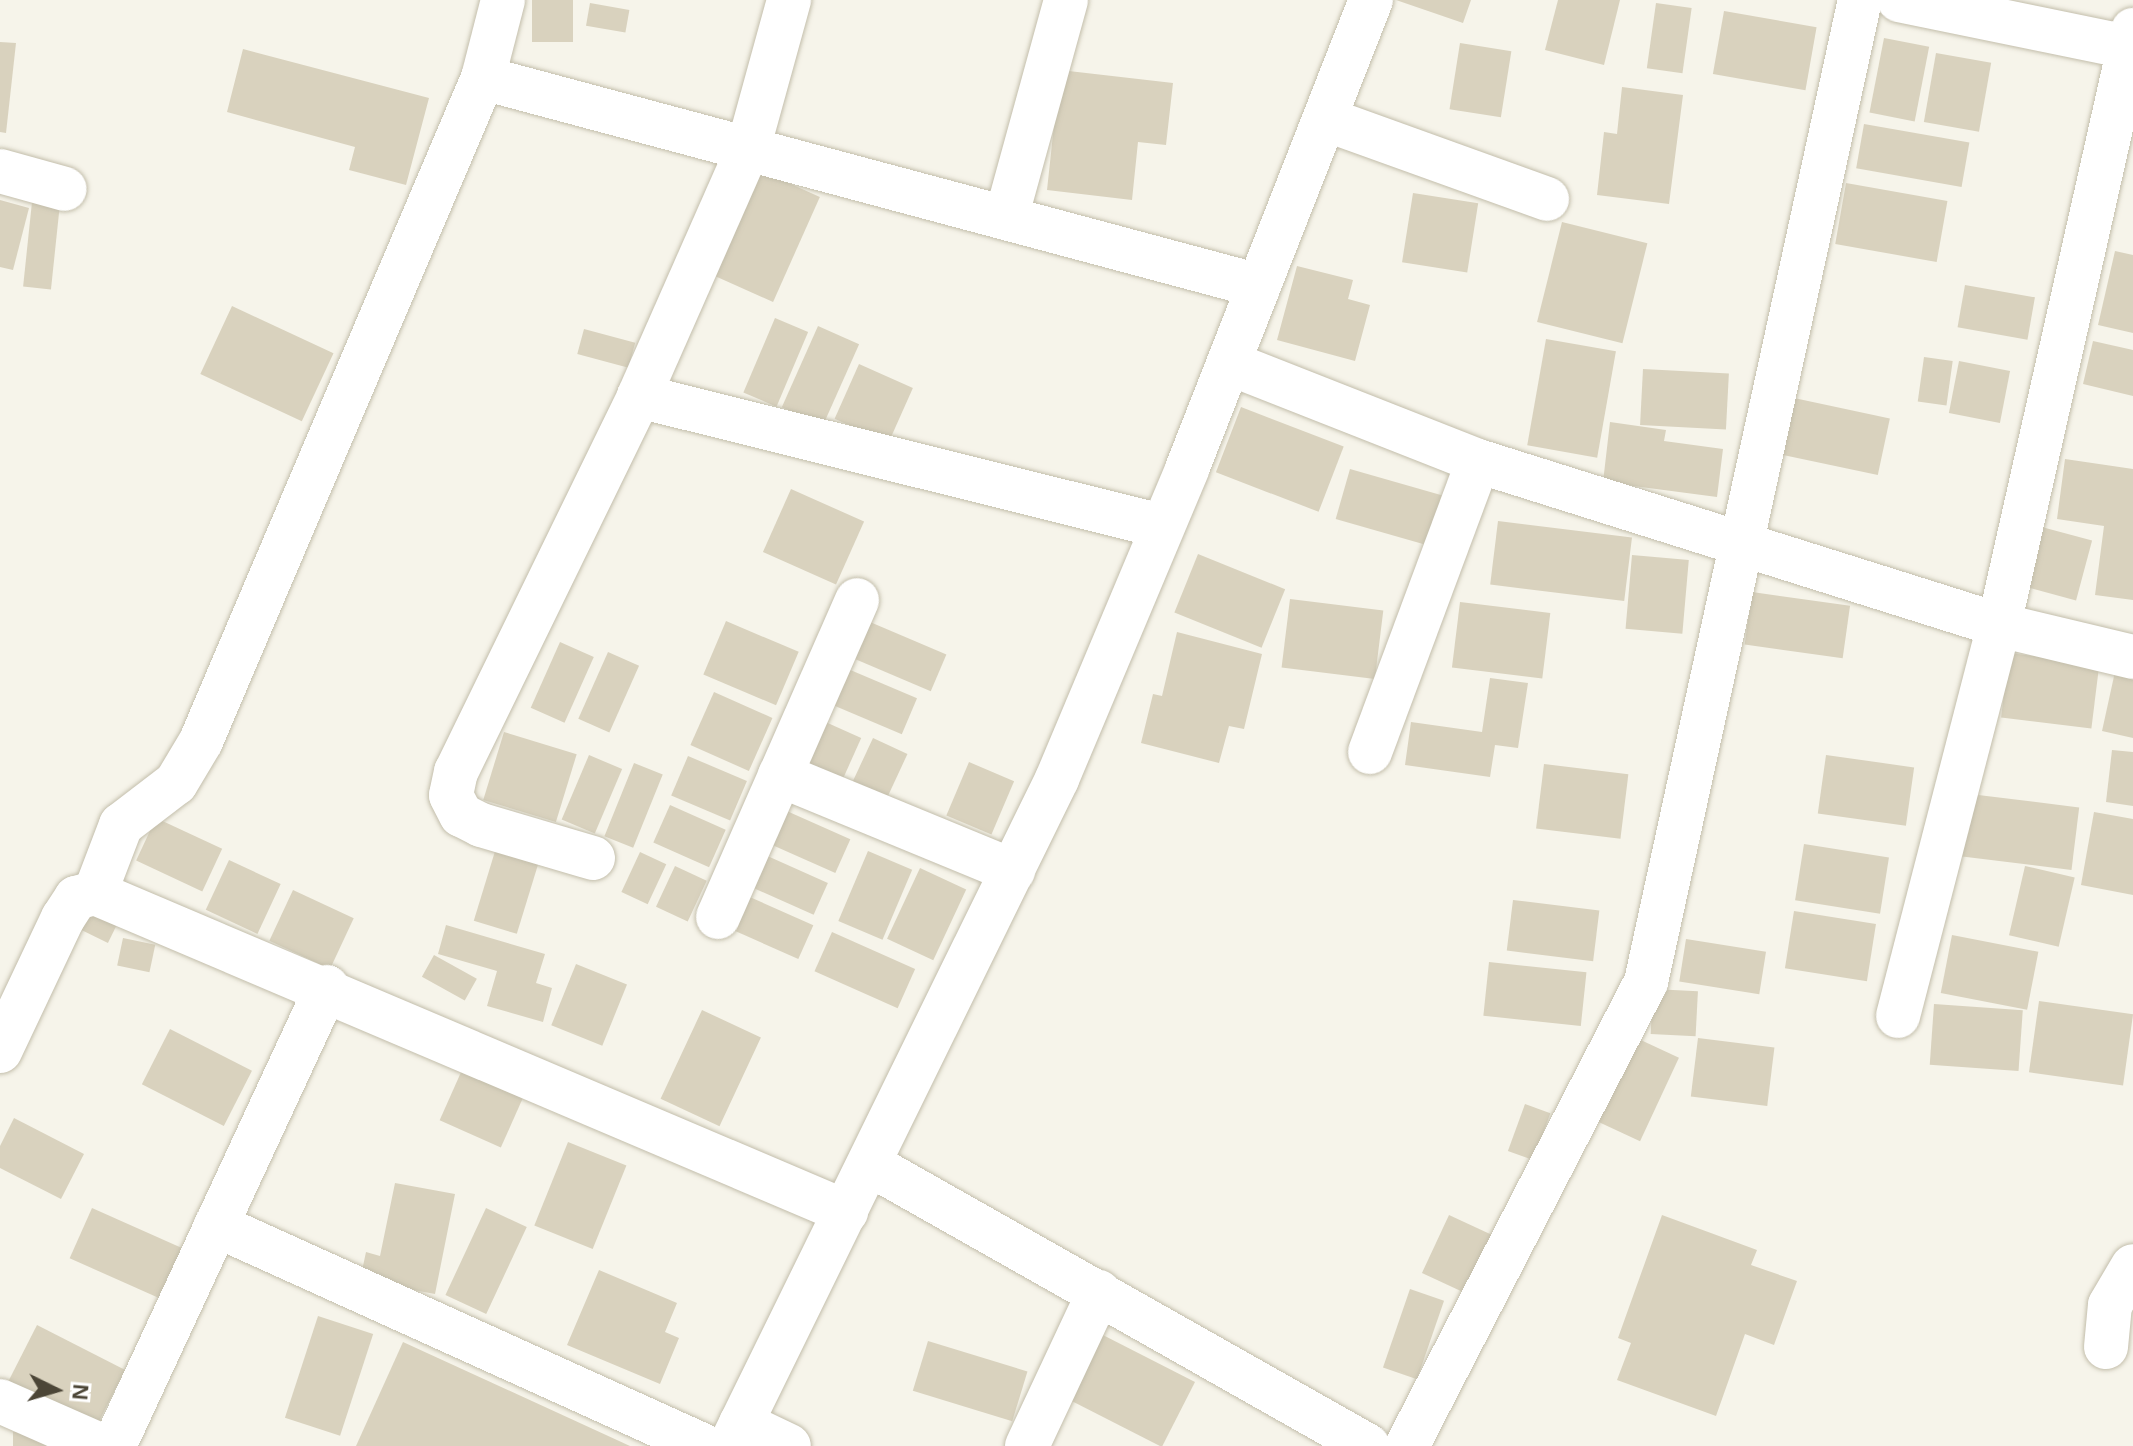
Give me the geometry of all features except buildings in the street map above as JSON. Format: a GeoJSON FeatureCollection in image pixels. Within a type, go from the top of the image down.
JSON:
{"type":"FeatureCollection","features":[{"type":"Feature","properties":{"kind":"street"},"geometry":{"type":"LineString","coordinates":[[95,893],[121,825],[176,783],[201,741],[483,78],[503,0]]}},
{"type":"Feature","properties":{"kind":"street"},"geometry":{"type":"LineString","coordinates":[[593,858],[481,825],[461,815],[451,795],[456,772],[639,396],[748,149],[789,0]]}},
{"type":"Feature","properties":{"kind":"street"},"geometry":{"type":"LineString","coordinates":[[1006,218],[1066,0]]}},
{"type":"Feature","properties":{"kind":"street"},"geometry":{"type":"LineString","coordinates":[[789,1446],[735,1434],[871,1165],[1057,779],[1229,363],[1371,0]]}},
{"type":"Feature","properties":{"kind":"street"},"geometry":{"type":"LineString","coordinates":[[1407,1446],[1646,982],[1744,544],[1860,0]]}},
{"type":"Feature","properties":{"kind":"street"},"geometry":{"type":"LineString","coordinates":[[1898,1016],[1999,625],[2132,42],[1899,0]]}},
{"type":"Feature","properties":{"kind":"street"},"geometry":{"type":"LineString","coordinates":[[483,78],[1259,286]]}},
{"type":"Feature","properties":{"kind":"street"},"geometry":{"type":"LineString","coordinates":[[1325,119],[1547,199]]}},
{"type":"Feature","properties":{"kind":"street"},"geometry":{"type":"LineString","coordinates":[[0,171],[65,189]]}},
{"type":"Feature","properties":{"kind":"street"},"geometry":{"type":"LineString","coordinates":[[1229,363],[1478,461],[1999,625],[2133,657]]}},
{"type":"Feature","properties":{"kind":"street"},"geometry":{"type":"LineString","coordinates":[[639,396],[1161,526]]}},
{"type":"Feature","properties":{"kind":"street"},"geometry":{"type":"LineString","coordinates":[[1370,752],[1478,461]]}},
{"type":"Feature","properties":{"kind":"street"},"geometry":{"type":"LineString","coordinates":[[718,917],[857,600]]}},
{"type":"Feature","properties":{"kind":"street"},"geometry":{"type":"LineString","coordinates":[[780,775],[1013,871]]}},
{"type":"Feature","properties":{"kind":"street"},"geometry":{"type":"LineString","coordinates":[[0,1051],[63,918],[76,898],[95,893],[327,987],[846,1212]]}},
{"type":"Feature","properties":{"kind":"street"},"geometry":{"type":"LineString","coordinates":[[114,1446],[327,987]]}},
{"type":"Feature","properties":{"kind":"street"},"geometry":{"type":"LineString","coordinates":[[871,1165],[1099,1292],[1310,1431],[1368,1446]]}},
{"type":"Feature","properties":{"kind":"street"},"geometry":{"type":"LineString","coordinates":[[216,1225],[704,1446]]}},
{"type":"Feature","properties":{"kind":"street"},"geometry":{"type":"LineString","coordinates":[[2106,1347],[2110,1305],[2133,1266]]}},
{"type":"Feature","properties":{"kind":"street"},"geometry":{"type":"LineString","coordinates":[[1027,1446],[1099,1292]]}},
{"type":"Feature","properties":{"kind":"street"},"geometry":{"type":"LineString","coordinates":[[0,1401],[102,1446]]}}]}
